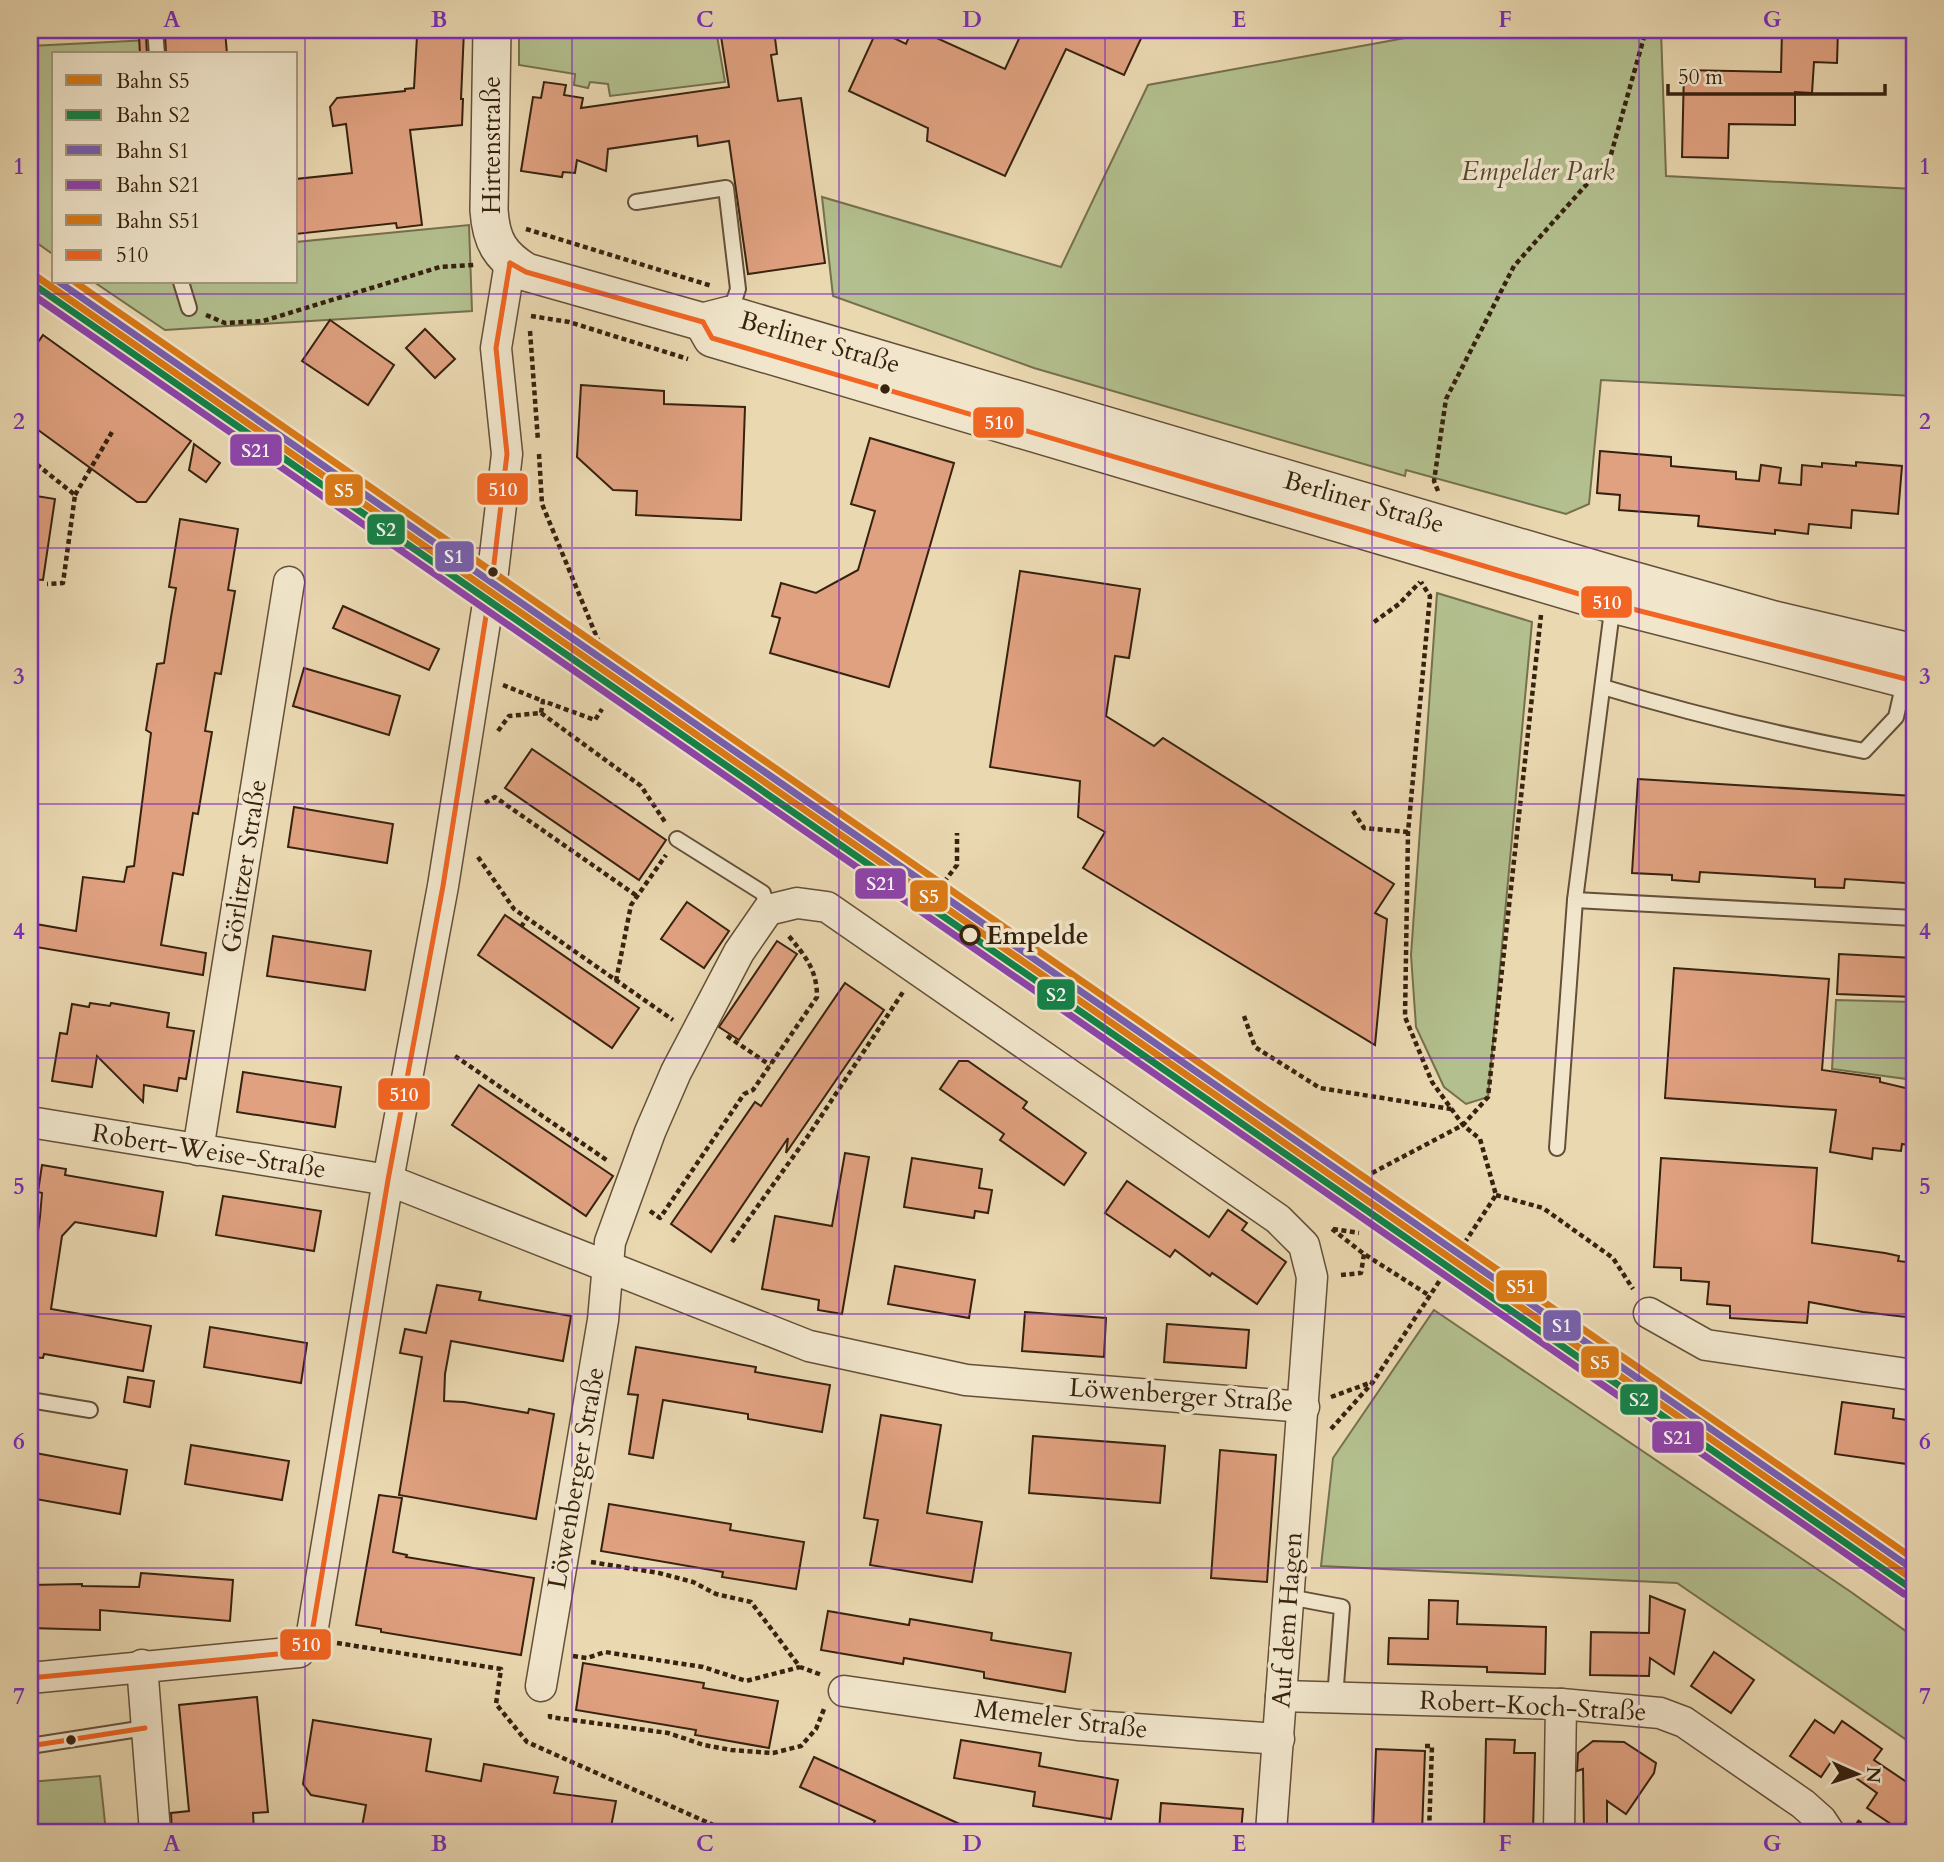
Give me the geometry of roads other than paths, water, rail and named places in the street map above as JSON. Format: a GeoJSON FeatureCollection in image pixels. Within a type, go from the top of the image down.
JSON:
{"type":"FeatureCollection","features":[{"type":"Feature","properties":{"kind":"street","name":"Hirtenstraße"},"geometry":{"type":"LineString","coordinates":[[492,30],[489,222],[492,236],[502,254],[518,267]]}},
{"type":"Feature","properties":{"kind":"street"},"geometry":{"type":"LineString","coordinates":[[30,1678],[299,1651],[311,1639],[387,1180],[443,886],[493,572],[507,454],[496,348],[518,267],[716,319]]}},
{"type":"Feature","properties":{"kind":"street","name":"Berliner Straße"},"geometry":{"type":"LineString","coordinates":[[716,319],[712,338],[1426,550],[1615,590],[1911,666]]}},
{"type":"Feature","properties":{"kind":"street","name":"Görlitzer Straße"},"geometry":{"type":"LineString","coordinates":[[198,1150],[289,582]]}},
{"type":"Feature","properties":{"kind":"street","name":"Löwenberger Straße"},"geometry":{"type":"LineString","coordinates":[[387,1180],[607,1269],[809,1346],[966,1380],[1304,1407],[1312,1278],[1304,1245],[1278,1219],[827,907],[797,903],[768,910],[739,952],[698,1026],[650,1132],[610,1242],[607,1269],[603,1320],[541,1686]]}},
{"type":"Feature","properties":{"kind":"street","name":"Robert-Weise-Straße"},"geometry":{"type":"LineString","coordinates":[[30,1122],[387,1180]]}},
{"type":"Feature","properties":{"kind":"street"},"geometry":{"type":"LineString","coordinates":[[1649,1313],[1706,1345],[1914,1375]]}},
{"type":"Feature","properties":{"kind":"street","name":"Auf dem Hagen"},"geometry":{"type":"LineString","coordinates":[[1271,1832],[1304,1407]]}},
{"type":"Feature","properties":{"kind":"street"},"geometry":{"type":"LineString","coordinates":[[142,1665],[155,1832]]}},
{"type":"Feature","properties":{"kind":"street","name":"Memeler Straße"},"geometry":{"type":"LineString","coordinates":[[833,1690],[1078,1725],[1279,1739]]}},
{"type":"Feature","properties":{"kind":"street","name":"Robert-Koch-Straße"},"geometry":{"type":"LineString","coordinates":[[1281,1696],[1561,1704],[1660,1713],[1684,1722],[1803,1804],[1821,1820],[1829,1832]]}},
{"type":"Feature","properties":{"kind":"street"},"geometry":{"type":"LineString","coordinates":[[1559,1832],[1561,1704]]}},
{"type":"Feature","properties":{"kind":"lane"},"geometry":{"type":"LineString","coordinates":[[155,30],[157,52]]}},
{"type":"Feature","properties":{"kind":"lane"},"geometry":{"type":"LineString","coordinates":[[636,202],[726,188],[738,289],[716,319]]}},
{"type":"Feature","properties":{"kind":"lane"},"geometry":{"type":"LineString","coordinates":[[182,284],[188,308]]}},
{"type":"Feature","properties":{"kind":"lane"},"geometry":{"type":"LineString","coordinates":[[1557,1148],[1576,900],[1615,590]]}},
{"type":"Feature","properties":{"kind":"lane"},"geometry":{"type":"LineString","coordinates":[[1603,687],[1727,720],[1864,751],[1896,717],[1911,666]]}},
{"type":"Feature","properties":{"kind":"lane"},"geometry":{"type":"LineString","coordinates":[[677,839],[763,893],[768,910]]}},
{"type":"Feature","properties":{"kind":"lane"},"geometry":{"type":"LineString","coordinates":[[1576,900],[1914,918]]}},
{"type":"Feature","properties":{"kind":"lane"},"geometry":{"type":"LineString","coordinates":[[30,1400],[90,1410]]}},
{"type":"Feature","properties":{"kind":"lane"},"geometry":{"type":"LineString","coordinates":[[1289,1597],[1342,1607],[1335,1698]]}},
{"type":"Feature","properties":{"kind":"lane"},"geometry":{"type":"LineString","coordinates":[[30,1746],[145,1728]]}},
{"type":"Feature","properties":{"kind":"rail line","name":"S5"},"geometry":{"type":"LineString","coordinates":[[30,272],[1914,1580]]}},
{"type":"Feature","properties":{"kind":"rail line","name":"S2"},"geometry":{"type":"LineString","coordinates":[[30,282],[1909,1587]]}},
{"type":"Feature","properties":{"kind":"rail line","name":"S1"},"geometry":{"type":"LineString","coordinates":[[62,284],[1914,1570]]}},
{"type":"Feature","properties":{"kind":"rail line","name":"S51"},"geometry":{"type":"LineString","coordinates":[[78,284],[1914,1559]]}},
{"type":"Feature","properties":{"kind":"rail line","name":"S21"},"geometry":{"type":"LineString","coordinates":[[30,293],[1904,1594]]}},
{"type":"Feature","properties":{"kind":"place","name":"Empelde"},"geometry":{"type":"Point","coordinates":[970,935]}},
{"type":"Feature","properties":{"kind":"park label","name":"Empelder Park"},"geometry":{"type":"Point","coordinates":[1538,171]}}]}
